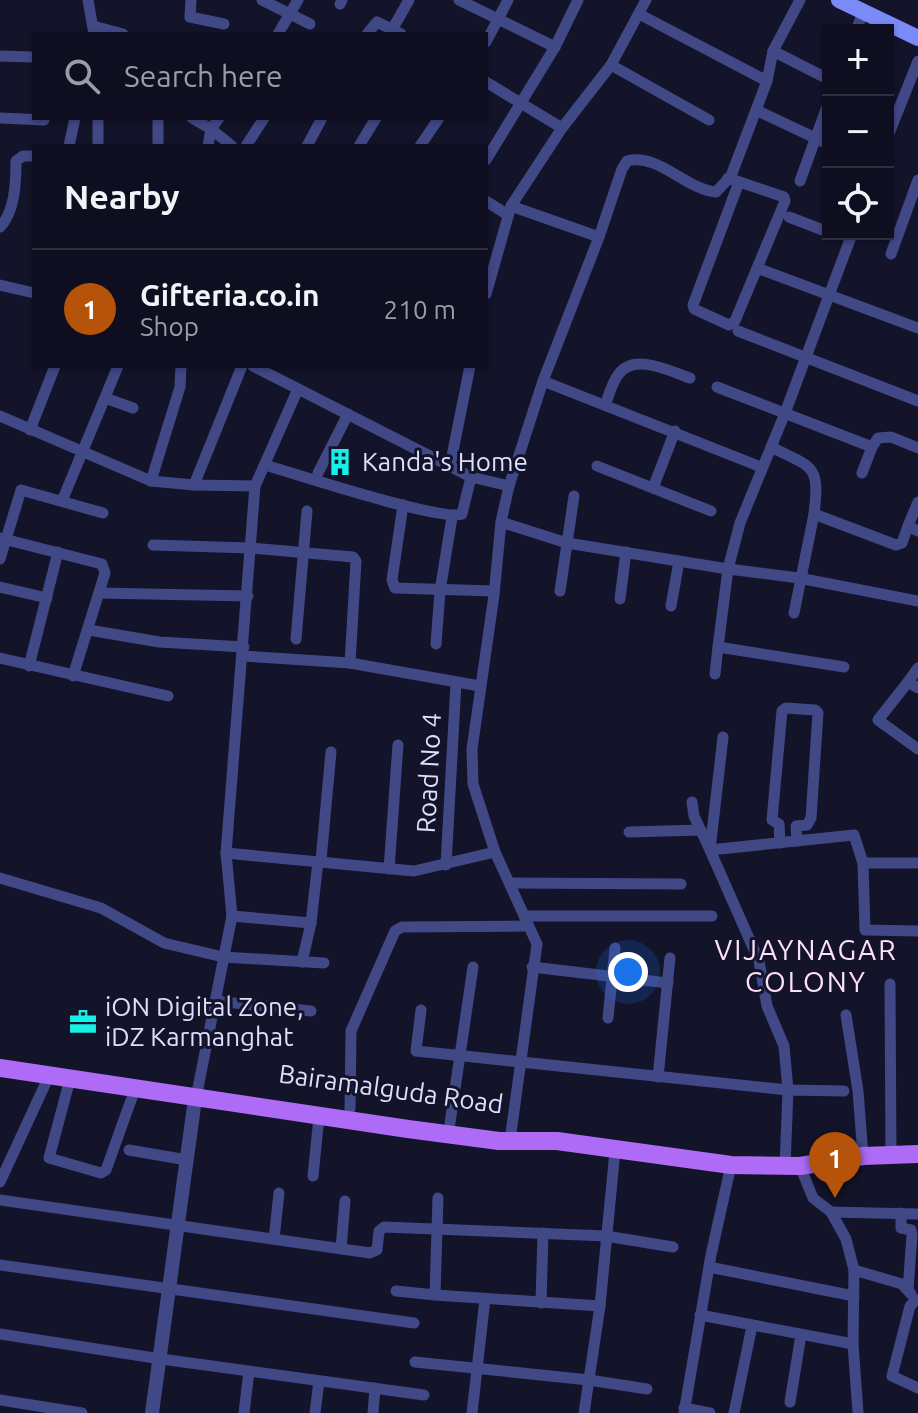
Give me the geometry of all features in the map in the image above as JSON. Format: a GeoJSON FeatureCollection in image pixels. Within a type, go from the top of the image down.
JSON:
{"type":"FeatureCollection","features":[{"type":"Feature","properties":{"kind":"main road"},"geometry":{"type":"LineString","coordinates":[[839,0],[918,38]]}},
{"type":"Feature","properties":{"kind":"main road","name":"Bairamalguda Road"},"geometry":{"type":"LineString","coordinates":[[0,1057],[319,1117],[499,1141],[537,1140]]}},
{"type":"Feature","properties":{"kind":"main road","name":"Bairamalguda Road"},"geometry":{"type":"LineString","coordinates":[[0,1068],[135,1089],[350,1109],[511,1133],[537,1140],[731,1165],[792,1166],[863,1156],[918,1154]]}},
{"type":"Feature","properties":{"kind":"main road","name":"Bairamalguda Road"},"geometry":{"type":"LineString","coordinates":[[843,1160],[863,1165],[918,1164]]}},
{"type":"Feature","properties":{"kind":"street"},"geometry":{"type":"LineString","coordinates":[[88,0],[93,30]]}},
{"type":"Feature","properties":{"kind":"street"},"geometry":{"type":"LineString","coordinates":[[191,0],[190,17],[224,24]]}},
{"type":"Feature","properties":{"kind":"street"},"geometry":{"type":"LineString","coordinates":[[262,0],[310,24]]}},
{"type":"Feature","properties":{"kind":"street"},"geometry":{"type":"LineString","coordinates":[[279,32],[298,0]]}},
{"type":"Feature","properties":{"kind":"street"},"geometry":{"type":"LineString","coordinates":[[369,32],[377,22],[397,31],[409,0]]}},
{"type":"Feature","properties":{"kind":"street"},"geometry":{"type":"LineString","coordinates":[[459,0],[555,47]]}},
{"type":"Feature","properties":{"kind":"street"},"geometry":{"type":"LineString","coordinates":[[488,38],[508,0]]}},
{"type":"Feature","properties":{"kind":"street"},"geometry":{"type":"LineString","coordinates":[[488,157],[555,47],[578,0]]}},
{"type":"Feature","properties":{"kind":"street"},"geometry":{"type":"LineString","coordinates":[[488,287],[510,210],[562,128],[611,65],[646,0]]}},
{"type":"Feature","properties":{"kind":"street"},"geometry":{"type":"LineString","coordinates":[[511,1133],[537,944],[495,852],[473,784],[472,749],[501,522],[509,486],[543,381],[627,161],[648,160],[706,191],[729,187],[784,197],[785,201],[734,322],[729,325],[694,309],[693,305],[729,187],[758,111],[773,51],[800,0]]}},
{"type":"Feature","properties":{"kind":"street"},"geometry":{"type":"LineString","coordinates":[[858,24],[863,13]]}},
{"type":"Feature","properties":{"kind":"street"},"geometry":{"type":"LineString","coordinates":[[639,14],[767,81]]}},
{"type":"Feature","properties":{"kind":"street"},"geometry":{"type":"LineString","coordinates":[[773,51],[822,76]]}},
{"type":"Feature","properties":{"kind":"street"},"geometry":{"type":"LineString","coordinates":[[0,56],[31,57]]}},
{"type":"Feature","properties":{"kind":"street"},"geometry":{"type":"LineString","coordinates":[[894,105],[918,61]]}},
{"type":"Feature","properties":{"kind":"street"},"geometry":{"type":"LineString","coordinates":[[611,65],[709,120]]}},
{"type":"Feature","properties":{"kind":"street"},"geometry":{"type":"LineString","coordinates":[[488,83],[562,128]]}},
{"type":"Feature","properties":{"kind":"street"},"geometry":{"type":"LineString","coordinates":[[758,111],[822,142],[800,181]]}},
{"type":"Feature","properties":{"kind":"street"},"geometry":{"type":"LineString","coordinates":[[0,118],[32,119]]}},
{"type":"Feature","properties":{"kind":"street"},"geometry":{"type":"LineString","coordinates":[[69,144],[75,120]]}},
{"type":"Feature","properties":{"kind":"street"},"geometry":{"type":"LineString","coordinates":[[98,120],[98,144]]}},
{"type":"Feature","properties":{"kind":"street"},"geometry":{"type":"LineString","coordinates":[[158,120],[158,144]]}},
{"type":"Feature","properties":{"kind":"street"},"geometry":{"type":"LineString","coordinates":[[195,120],[230,144]]}},
{"type":"Feature","properties":{"kind":"street"},"geometry":{"type":"LineString","coordinates":[[208,144],[211,129],[218,120]]}},
{"type":"Feature","properties":{"kind":"street"},"geometry":{"type":"LineString","coordinates":[[247,144],[263,120]]}},
{"type":"Feature","properties":{"kind":"street"},"geometry":{"type":"LineString","coordinates":[[308,144],[321,120]]}},
{"type":"Feature","properties":{"kind":"street"},"geometry":{"type":"LineString","coordinates":[[360,144],[375,120]]}},
{"type":"Feature","properties":{"kind":"street"},"geometry":{"type":"LineString","coordinates":[[421,144],[438,120]]}},
{"type":"Feature","properties":{"kind":"street"},"geometry":{"type":"LineString","coordinates":[[0,227],[8,219],[16,161],[23,156],[32,156]]}},
{"type":"Feature","properties":{"kind":"street"},"geometry":{"type":"LineString","coordinates":[[891,254],[918,180]]}},
{"type":"Feature","properties":{"kind":"street"},"geometry":{"type":"LineString","coordinates":[[488,202],[599,237]]}},
{"type":"Feature","properties":{"kind":"street"},"geometry":{"type":"LineString","coordinates":[[789,217],[822,230]]}},
{"type":"Feature","properties":{"kind":"street"},"geometry":{"type":"LineString","coordinates":[[715,674],[728,569],[740,523],[850,240]]}},
{"type":"Feature","properties":{"kind":"street"},"geometry":{"type":"LineString","coordinates":[[762,270],[918,328]]}},
{"type":"Feature","properties":{"kind":"street"},"geometry":{"type":"LineString","coordinates":[[0,285],[32,293]]}},
{"type":"Feature","properties":{"kind":"street"},"geometry":{"type":"LineString","coordinates":[[738,331],[918,401]]}},
{"type":"Feature","properties":{"kind":"street"},"geometry":{"type":"LineString","coordinates":[[605,405],[618,374],[626,366],[650,365],[690,378]]}},
{"type":"Feature","properties":{"kind":"street"},"geometry":{"type":"LineString","coordinates":[[30,430],[54,368]]}},
{"type":"Feature","properties":{"kind":"street"},"geometry":{"type":"LineString","coordinates":[[62,501],[117,368]]}},
{"type":"Feature","properties":{"kind":"street"},"geometry":{"type":"LineString","coordinates":[[151,481],[180,387],[181,368]]}},
{"type":"Feature","properties":{"kind":"street"},"geometry":{"type":"LineString","coordinates":[[194,485],[241,368]]}},
{"type":"Feature","properties":{"kind":"street"},"geometry":{"type":"LineString","coordinates":[[257,368],[471,477],[509,486]]}},
{"type":"Feature","properties":{"kind":"street"},"geometry":{"type":"LineString","coordinates":[[450,466],[470,368]]}},
{"type":"Feature","properties":{"kind":"street"},"geometry":{"type":"LineString","coordinates":[[543,381],[761,467]]}},
{"type":"Feature","properties":{"kind":"street"},"geometry":{"type":"LineString","coordinates":[[717,387],[872,447]]}},
{"type":"Feature","properties":{"kind":"street"},"geometry":{"type":"LineString","coordinates":[[152,1413],[196,1094],[232,916],[226,853],[255,486],[298,389]]}},
{"type":"Feature","properties":{"kind":"street"},"geometry":{"type":"LineString","coordinates":[[105,398],[133,408]]}},
{"type":"Feature","properties":{"kind":"street"},"geometry":{"type":"LineString","coordinates":[[318,473],[348,414]]}},
{"type":"Feature","properties":{"kind":"street"},"geometry":{"type":"LineString","coordinates":[[0,416],[82,454],[151,481],[255,486]]}},
{"type":"Feature","properties":{"kind":"street"},"geometry":{"type":"LineString","coordinates":[[653,488],[675,431]]}},
{"type":"Feature","properties":{"kind":"street"},"geometry":{"type":"LineString","coordinates":[[862,473],[878,438],[886,436],[918,448]]}},
{"type":"Feature","properties":{"kind":"street"},"geometry":{"type":"LineString","coordinates":[[771,447],[810,467],[818,486],[794,613]]}},
{"type":"Feature","properties":{"kind":"street"},"geometry":{"type":"LineString","coordinates":[[265,465],[452,517],[462,514],[465,509],[471,477]]}},
{"type":"Feature","properties":{"kind":"street"},"geometry":{"type":"LineString","coordinates":[[597,466],[711,511]]}},
{"type":"Feature","properties":{"kind":"street"},"geometry":{"type":"LineString","coordinates":[[0,559],[3,539],[21,490],[103,513]]}},
{"type":"Feature","properties":{"kind":"street"},"geometry":{"type":"LineString","coordinates":[[560,591],[574,496]]}},
{"type":"Feature","properties":{"kind":"street"},"geometry":{"type":"LineString","coordinates":[[814,514],[896,545],[902,543],[913,529],[918,502]]}},
{"type":"Feature","properties":{"kind":"street"},"geometry":{"type":"LineString","coordinates":[[403,505],[392,585],[400,590],[494,591]]}},
{"type":"Feature","properties":{"kind":"street"},"geometry":{"type":"LineString","coordinates":[[296,639],[307,511]]}},
{"type":"Feature","properties":{"kind":"street"},"geometry":{"type":"LineString","coordinates":[[436,644],[440,591],[452,517]]}},
{"type":"Feature","properties":{"kind":"street"},"geometry":{"type":"LineString","coordinates":[[501,522],[567,543],[799,578],[918,601]]}},
{"type":"Feature","properties":{"kind":"street"},"geometry":{"type":"LineString","coordinates":[[3,539],[102,564],[105,573],[73,676]]}},
{"type":"Feature","properties":{"kind":"street"},"geometry":{"type":"LineString","coordinates":[[153,545],[250,548],[356,559],[350,663]]}},
{"type":"Feature","properties":{"kind":"street"},"geometry":{"type":"LineString","coordinates":[[29,666],[58,552]]}},
{"type":"Feature","properties":{"kind":"street"},"geometry":{"type":"LineString","coordinates":[[620,599],[626,552]]}},
{"type":"Feature","properties":{"kind":"street"},"geometry":{"type":"LineString","coordinates":[[671,606],[679,561]]}},
{"type":"Feature","properties":{"kind":"street"},"geometry":{"type":"LineString","coordinates":[[0,587],[47,598]]}},
{"type":"Feature","properties":{"kind":"street"},"geometry":{"type":"LineString","coordinates":[[99,593],[248,596]]}},
{"type":"Feature","properties":{"kind":"street"},"geometry":{"type":"LineString","coordinates":[[89,630],[159,642],[350,663],[480,686]]}},
{"type":"Feature","properties":{"kind":"street"},"geometry":{"type":"LineString","coordinates":[[718,647],[844,667]]}},
{"type":"Feature","properties":{"kind":"street"},"geometry":{"type":"LineString","coordinates":[[0,658],[168,696]]}},
{"type":"Feature","properties":{"kind":"street"},"geometry":{"type":"LineString","coordinates":[[918,668],[913,685],[878,720],[918,749]]}},
{"type":"Feature","properties":{"kind":"street","name":"Road No 4"},"geometry":{"type":"LineString","coordinates":[[446,865],[456,683]]}},
{"type":"Feature","properties":{"kind":"street"},"geometry":{"type":"LineString","coordinates":[[780,843],[779,824],[772,820],[782,711],[786,708],[815,710],[818,713],[811,818],[807,825],[796,826],[797,841]]}},
{"type":"Feature","properties":{"kind":"street"},"geometry":{"type":"LineString","coordinates":[[710,850],[723,737]]}},
{"type":"Feature","properties":{"kind":"street"},"geometry":{"type":"LineString","coordinates":[[389,869],[398,745]]}},
{"type":"Feature","properties":{"kind":"street"},"geometry":{"type":"LineString","coordinates":[[302,962],[320,860],[331,752]]}},
{"type":"Feature","properties":{"kind":"street"},"geometry":{"type":"LineString","coordinates":[[692,802],[694,816],[759,961],[767,1006],[784,1046],[792,1166],[813,1198],[831,1212],[846,1239],[854,1270],[853,1344],[858,1413]]}},
{"type":"Feature","properties":{"kind":"street"},"geometry":{"type":"LineString","coordinates":[[629,832],[701,830]]}},
{"type":"Feature","properties":{"kind":"street"},"geometry":{"type":"LineString","coordinates":[[710,850],[854,835],[863,863],[865,930],[918,931]]}},
{"type":"Feature","properties":{"kind":"street"},"geometry":{"type":"LineString","coordinates":[[226,853],[414,871],[495,852]]}},
{"type":"Feature","properties":{"kind":"street"},"geometry":{"type":"LineString","coordinates":[[863,863],[918,863]]}},
{"type":"Feature","properties":{"kind":"street"},"geometry":{"type":"LineString","coordinates":[[0,878],[101,908],[164,943],[223,957],[324,963]]}},
{"type":"Feature","properties":{"kind":"street"},"geometry":{"type":"LineString","coordinates":[[511,883],[681,884]]}},
{"type":"Feature","properties":{"kind":"street"},"geometry":{"type":"LineString","coordinates":[[232,916],[311,923]]}},
{"type":"Feature","properties":{"kind":"street"},"geometry":{"type":"LineString","coordinates":[[350,1109],[351,1031],[395,931],[402,927],[712,916]]}},
{"type":"Feature","properties":{"kind":"street"},"geometry":{"type":"LineString","coordinates":[[608,1018],[615,948]]}},
{"type":"Feature","properties":{"kind":"street"},"geometry":{"type":"LineString","coordinates":[[658,1077],[670,958]]}},
{"type":"Feature","properties":{"kind":"street"},"geometry":{"type":"LineString","coordinates":[[450,1123],[473,967]]}},
{"type":"Feature","properties":{"kind":"street"},"geometry":{"type":"LineString","coordinates":[[532,967],[668,983]]}},
{"type":"Feature","properties":{"kind":"street"},"geometry":{"type":"LineString","coordinates":[[890,984],[891,1156]]}},
{"type":"Feature","properties":{"kind":"street"},"geometry":{"type":"LineString","coordinates":[[215,1001],[311,1011]]}},
{"type":"Feature","properties":{"kind":"street"},"geometry":{"type":"LineString","coordinates":[[421,1010],[416,1051],[788,1090],[844,1091]]}},
{"type":"Feature","properties":{"kind":"street"},"geometry":{"type":"LineString","coordinates":[[846,1015],[858,1091],[863,1156]]}},
{"type":"Feature","properties":{"kind":"street"},"geometry":{"type":"LineString","coordinates":[[0,1182],[49,1076]]}},
{"type":"Feature","properties":{"kind":"street"},"geometry":{"type":"LineString","coordinates":[[70,1079],[49,1158],[101,1173],[106,1170],[135,1089]]}},
{"type":"Feature","properties":{"kind":"street"},"geometry":{"type":"LineString","coordinates":[[313,1176],[319,1117]]}},
{"type":"Feature","properties":{"kind":"street"},"geometry":{"type":"LineString","coordinates":[[129,1150],[187,1160]]}},
{"type":"Feature","properties":{"kind":"street"},"geometry":{"type":"LineString","coordinates":[[584,1413],[600,1306],[615,1151]]}},
{"type":"Feature","properties":{"kind":"street"},"geometry":{"type":"LineString","coordinates":[[710,1413],[684,1411],[709,1267],[731,1165]]}},
{"type":"Feature","properties":{"kind":"street"},"geometry":{"type":"LineString","coordinates":[[274,1239],[279,1193]]}},
{"type":"Feature","properties":{"kind":"street"},"geometry":{"type":"LineString","coordinates":[[435,1295],[438,1198]]}},
{"type":"Feature","properties":{"kind":"street"},"geometry":{"type":"LineString","coordinates":[[0,1200],[373,1252],[378,1246],[382,1227],[606,1236],[673,1247]]}},
{"type":"Feature","properties":{"kind":"street"},"geometry":{"type":"LineString","coordinates":[[341,1249],[345,1201]]}},
{"type":"Feature","properties":{"kind":"street"},"geometry":{"type":"LineString","coordinates":[[831,1212],[918,1214]]}},
{"type":"Feature","properties":{"kind":"street"},"geometry":{"type":"LineString","coordinates":[[901,1213],[901,1228],[912,1232],[914,1297],[892,1376],[918,1388]]}},
{"type":"Feature","properties":{"kind":"street"},"geometry":{"type":"LineString","coordinates":[[541,1303],[543,1233]]}},
{"type":"Feature","properties":{"kind":"street"},"geometry":{"type":"LineString","coordinates":[[0,1265],[414,1323]]}},
{"type":"Feature","properties":{"kind":"street"},"geometry":{"type":"LineString","coordinates":[[709,1267],[854,1296]]}},
{"type":"Feature","properties":{"kind":"street"},"geometry":{"type":"LineString","coordinates":[[854,1270],[902,1284],[914,1297]]}},
{"type":"Feature","properties":{"kind":"street"},"geometry":{"type":"LineString","coordinates":[[396,1291],[600,1306]]}},
{"type":"Feature","properties":{"kind":"street"},"geometry":{"type":"LineString","coordinates":[[472,1413],[485,1299]]}},
{"type":"Feature","properties":{"kind":"street"},"geometry":{"type":"LineString","coordinates":[[700,1315],[853,1344]]}},
{"type":"Feature","properties":{"kind":"street"},"geometry":{"type":"LineString","coordinates":[[734,1413],[752,1326]]}},
{"type":"Feature","properties":{"kind":"street"},"geometry":{"type":"LineString","coordinates":[[0,1334],[424,1395]]}},
{"type":"Feature","properties":{"kind":"street"},"geometry":{"type":"LineString","coordinates":[[790,1402],[801,1335]]}},
{"type":"Feature","properties":{"kind":"street"},"geometry":{"type":"LineString","coordinates":[[415,1362],[647,1389]]}},
{"type":"Feature","properties":{"kind":"street"},"geometry":{"type":"LineString","coordinates":[[244,1413],[249,1371]]}},
{"type":"Feature","properties":{"kind":"street"},"geometry":{"type":"LineString","coordinates":[[315,1413],[319,1381]]}},
{"type":"Feature","properties":{"kind":"street"},"geometry":{"type":"LineString","coordinates":[[373,1413],[375,1388]]}},
{"type":"Feature","properties":{"kind":"street"},"geometry":{"type":"LineString","coordinates":[[0,1400],[82,1413]]}},
{"type":"Feature","properties":{"kind":"place","name":"Kanda's Home"},"geometry":{"type":"Point","coordinates":[340,462]}},
{"type":"Feature","properties":{"kind":"place","name":"iON Digital Zone, iDZ Karmanghat"},"geometry":{"type":"Point","coordinates":[83,1022]}},
{"type":"Feature","properties":{"kind":"place","name":"Gifteria.co.in"},"geometry":{"type":"Point","coordinates":[835,1198]}},
{"type":"Feature","properties":{"kind":"district","name":"VIJAYNAGAR COLONY"},"geometry":{"type":"Point","coordinates":[806,966]}}]}
